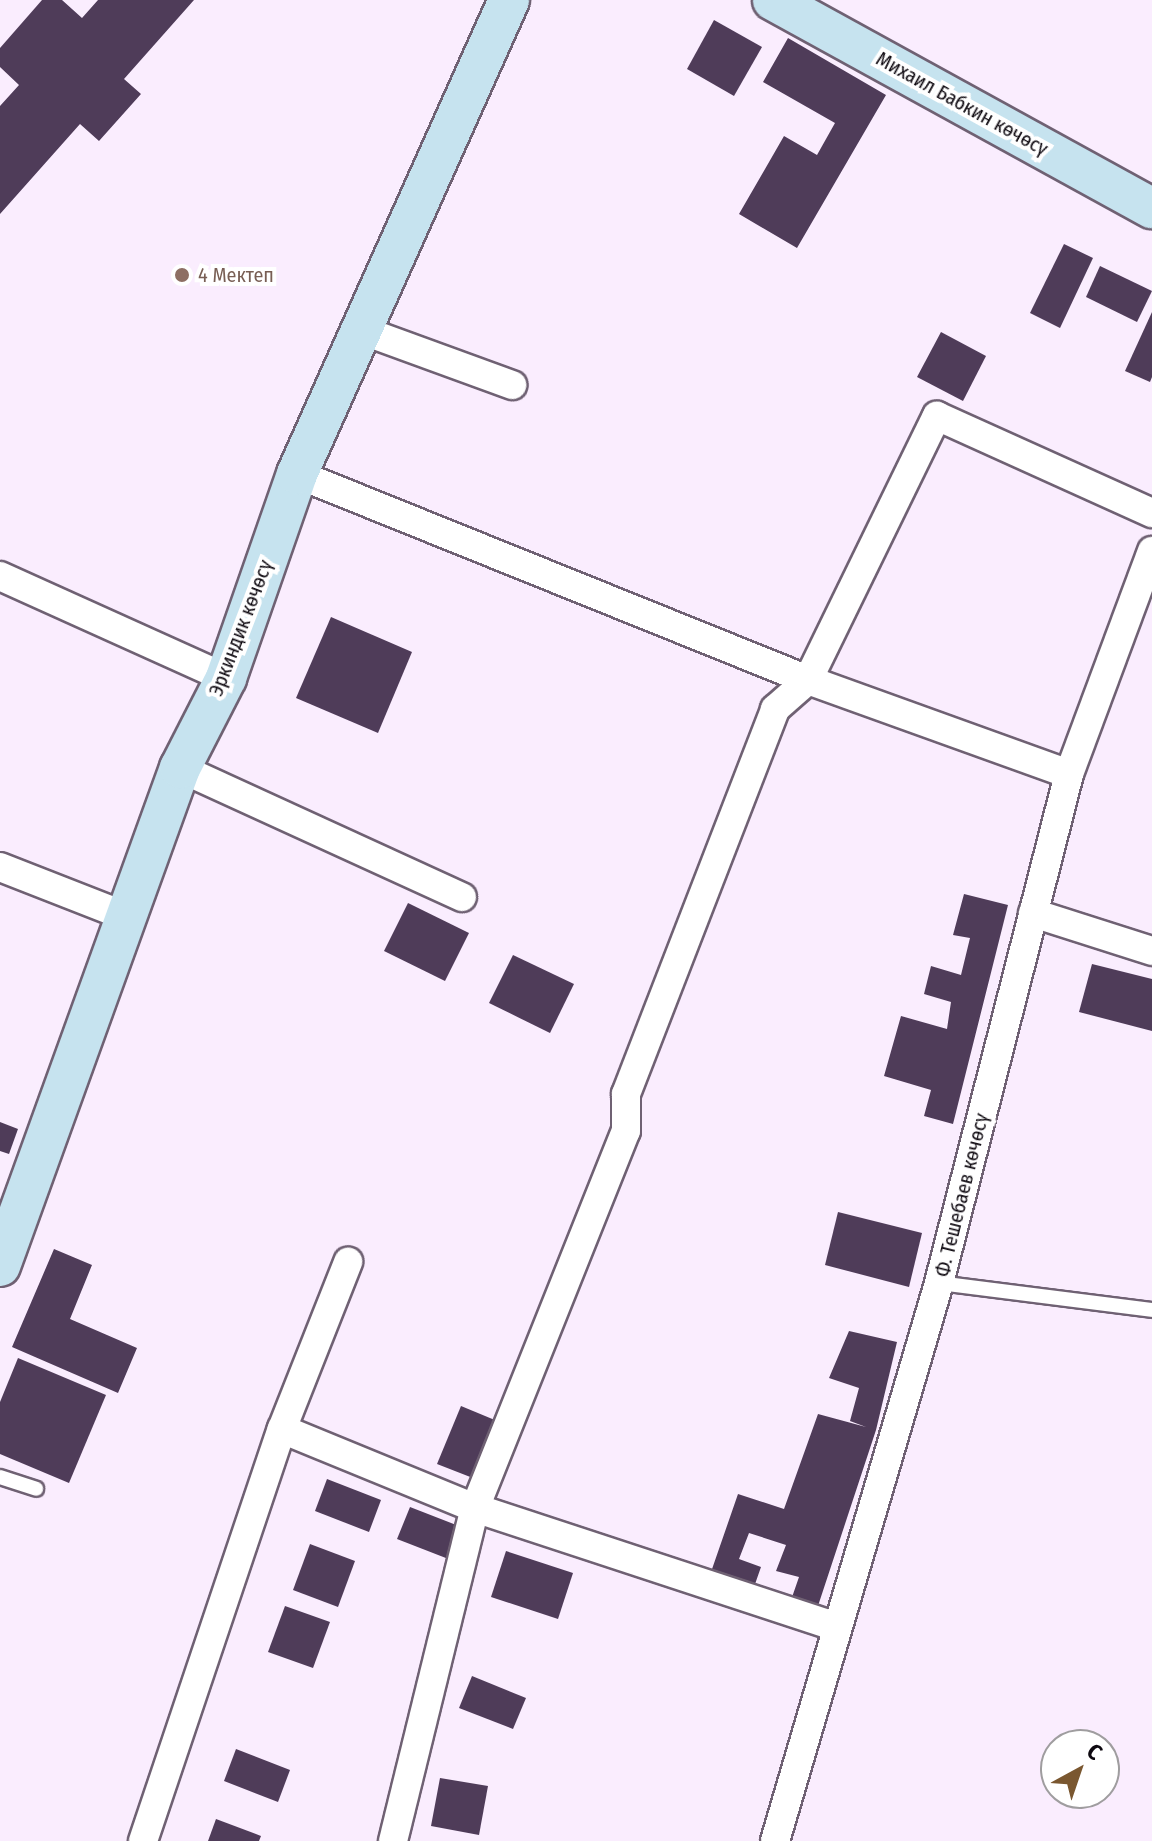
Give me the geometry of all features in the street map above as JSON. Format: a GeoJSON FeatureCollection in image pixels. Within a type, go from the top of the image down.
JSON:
{"type":"FeatureCollection","features":[{"type":"Feature","properties":{"kind":"main road","name":"Эркиндик көчөсү"},"geometry":{"type":"LineString","coordinates":[[0,1266],[130,918],[180,768],[226,678],[297,474],[509,0]]}},
{"type":"Feature","properties":{"kind":"main road","name":"Михаил Бабкин көчөсү"},"geometry":{"type":"LineString","coordinates":[[773,0],[1152,208]]}},
{"type":"Feature","properties":{"kind":"street"},"geometry":{"type":"LineString","coordinates":[[361,330],[512,385]]}},
{"type":"Feature","properties":{"kind":"street"},"geometry":{"type":"LineString","coordinates":[[393,1841],[475,1508],[626,1131],[626,1094],[775,709],[808,680],[937,416],[1152,513]]}},
{"type":"Feature","properties":{"kind":"street"},"geometry":{"type":"LineString","coordinates":[[297,474],[808,680],[1069,774]]}},
{"type":"Feature","properties":{"kind":"street","name":"Ф. Тешебаев көчөсү"},"geometry":{"type":"LineString","coordinates":[[775,1841],[939,1283],[1069,774],[1152,551]]}},
{"type":"Feature","properties":{"kind":"street"},"geometry":{"type":"LineString","coordinates":[[0,576],[226,678]]}},
{"type":"Feature","properties":{"kind":"street"},"geometry":{"type":"LineString","coordinates":[[180,768],[462,897]]}},
{"type":"Feature","properties":{"kind":"street"},"geometry":{"type":"LineString","coordinates":[[0,867],[130,918]]}},
{"type":"Feature","properties":{"kind":"street"},"geometry":{"type":"LineString","coordinates":[[1033,913],[1152,951]]}},
{"type":"Feature","properties":{"kind":"street"},"geometry":{"type":"LineString","coordinates":[[143,1841],[282,1429],[348,1262]]}},
{"type":"Feature","properties":{"kind":"street"},"geometry":{"type":"LineString","coordinates":[[282,1429],[475,1508],[837,1627]]}},
{"type":"Feature","properties":{"kind":"lane"},"geometry":{"type":"LineString","coordinates":[[939,1283],[1152,1310]]}},
{"type":"Feature","properties":{"kind":"lane"},"geometry":{"type":"LineString","coordinates":[[0,1477],[36,1489]]}},
{"type":"Feature","properties":{"kind":"building"},"geometry":{"type":"Polygon","coordinates":[[[42,0],[62,0],[82,18],[98,0],[194,0],[124,79],[141,94],[99,141],[80,124],[0,214],[0,106],[19,85],[0,67],[0,48],[42,0]]]}},
{"type":"Feature","properties":{"kind":"building"},"geometry":{"type":"Polygon","coordinates":[[[714,20],[762,47],[734,96],[687,69],[714,20]]]}},
{"type":"Feature","properties":{"kind":"building"},"geometry":{"type":"Polygon","coordinates":[[[788,38],[886,95],[797,248],[739,214],[784,136],[817,155],[835,123],[763,82],[788,38]]]}},
{"type":"Feature","properties":{"kind":"building"},"geometry":{"type":"Polygon","coordinates":[[[1064,244],[1093,258],[1060,328],[1030,313],[1064,244]]]}},
{"type":"Feature","properties":{"kind":"building"},"geometry":{"type":"Polygon","coordinates":[[[1100,266],[1152,291],[1137,322],[1086,297],[1100,266]]]}},
{"type":"Feature","properties":{"kind":"building"},"geometry":{"type":"Polygon","coordinates":[[[1152,312],[1152,377],[1150,382],[1125,371],[1152,312]]]}},
{"type":"Feature","properties":{"kind":"building"},"geometry":{"type":"Polygon","coordinates":[[[941,332],[986,356],[963,401],[917,377],[941,332]]]}},
{"type":"Feature","properties":{"kind":"building"},"geometry":{"type":"Polygon","coordinates":[[[331,617],[412,652],[378,733],[296,698],[331,617]]]}},
{"type":"Feature","properties":{"kind":"building"},"geometry":{"type":"Polygon","coordinates":[[[964,894],[1008,905],[953,1124],[924,1116],[931,1090],[884,1076],[901,1016],[947,1029],[951,1002],[924,994],[931,966],[961,975],[970,938],[953,935],[964,894]]]}},
{"type":"Feature","properties":{"kind":"building"},"geometry":{"type":"Polygon","coordinates":[[[408,903],[469,933],[445,981],[384,951],[408,903]]]}},
{"type":"Feature","properties":{"kind":"building"},"geometry":{"type":"Polygon","coordinates":[[[513,955],[574,984],[550,1033],[489,1003],[513,955]]]}},
{"type":"Feature","properties":{"kind":"building"},"geometry":{"type":"Polygon","coordinates":[[[1092,964],[1152,979],[1152,1031],[1079,1012],[1092,964]]]}},
{"type":"Feature","properties":{"kind":"building"},"geometry":{"type":"Polygon","coordinates":[[[0,1122],[18,1129],[9,1154],[0,1151],[0,1122]]]}},
{"type":"Feature","properties":{"kind":"building"},"geometry":{"type":"Polygon","coordinates":[[[838,1212],[922,1233],[909,1287],[825,1265],[838,1212]]]}},
{"type":"Feature","properties":{"kind":"building"},"geometry":{"type":"Polygon","coordinates":[[[54,1249],[92,1265],[70,1319],[137,1348],[118,1393],[12,1347],[54,1249]]]}},
{"type":"Feature","properties":{"kind":"building"},"geometry":{"type":"Polygon","coordinates":[[[849,1331],[897,1342],[876,1430],[816,1612],[790,1603],[799,1577],[776,1571],[786,1545],[749,1533],[739,1559],[761,1567],[754,1587],[711,1572],[738,1494],[784,1509],[818,1414],[866,1427],[850,1421],[859,1388],[829,1378],[849,1331]]]}},
{"type":"Feature","properties":{"kind":"building"},"geometry":{"type":"Polygon","coordinates":[[[18,1358],[106,1395],[69,1483],[0,1454],[0,1402],[18,1358]]]}},
{"type":"Feature","properties":{"kind":"building"},"geometry":{"type":"Polygon","coordinates":[[[461,1406],[502,1423],[478,1480],[437,1464],[461,1406]]]}},
{"type":"Feature","properties":{"kind":"building"},"geometry":{"type":"Polygon","coordinates":[[[327,1479],[381,1500],[369,1532],[315,1511],[327,1479]]]}},
{"type":"Feature","properties":{"kind":"building"},"geometry":{"type":"Polygon","coordinates":[[[410,1507],[464,1528],[451,1560],[397,1539],[410,1507]]]}},
{"type":"Feature","properties":{"kind":"building"},"geometry":{"type":"Polygon","coordinates":[[[310,1544],[355,1561],[338,1607],[293,1590],[310,1544]]]}},
{"type":"Feature","properties":{"kind":"building"},"geometry":{"type":"Polygon","coordinates":[[[506,1551],[573,1573],[558,1619],[491,1597],[506,1551]]]}},
{"type":"Feature","properties":{"kind":"building"},"geometry":{"type":"Polygon","coordinates":[[[285,1606],[330,1622],[313,1668],[268,1652],[285,1606]]]}},
{"type":"Feature","properties":{"kind":"building"},"geometry":{"type":"Polygon","coordinates":[[[472,1676],[526,1698],[513,1729],[459,1708],[472,1676]]]}},
{"type":"Feature","properties":{"kind":"building"},"geometry":{"type":"Polygon","coordinates":[[[236,1749],[290,1770],[278,1802],[224,1781],[236,1749]]]}},
{"type":"Feature","properties":{"kind":"building"},"geometry":{"type":"Polygon","coordinates":[[[440,1778],[488,1786],[479,1835],[431,1826],[440,1778]]]}},
{"type":"Feature","properties":{"kind":"building"},"geometry":{"type":"Polygon","coordinates":[[[216,1819],[261,1836],[259,1841],[208,1841],[216,1819]]]}},
{"type":"Feature","properties":{"kind":"place","name":"4 Мектеп"},"geometry":{"type":"Point","coordinates":[182,275]}}]}
